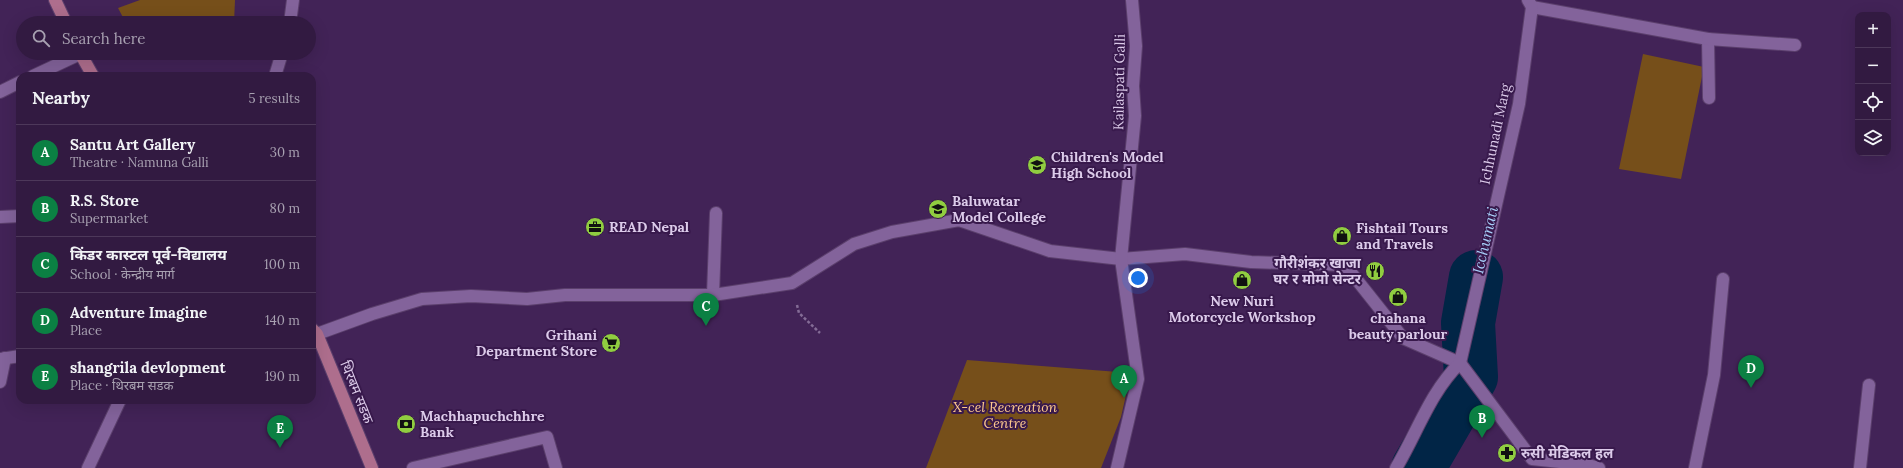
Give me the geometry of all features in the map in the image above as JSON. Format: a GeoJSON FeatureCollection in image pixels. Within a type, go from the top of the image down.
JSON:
{"type":"FeatureCollection","features":[{"type":"Feature","properties":{"kind":"main road"},"geometry":{"type":"LineString","coordinates":[[55,0],[63,16]]}},
{"type":"Feature","properties":{"kind":"main road"},"geometry":{"type":"LineString","coordinates":[[84,60],[91,72]]}},
{"type":"Feature","properties":{"kind":"main road","name":"थिरबम सडक"},"geometry":{"type":"LineString","coordinates":[[316,334],[372,468]]}},
{"type":"Feature","properties":{"kind":"street"},"geometry":{"type":"LineString","coordinates":[[291,16],[293,0]]}},
{"type":"Feature","properties":{"kind":"street","name":"Kailaspati Galli"},"geometry":{"type":"LineString","coordinates":[[1117,468],[1138,379],[1121,259],[1135,116],[1133,86],[1136,46],[1132,0]]}},
{"type":"Feature","properties":{"kind":"street"},"geometry":{"type":"LineString","coordinates":[[1530,4],[1708,39],[1795,45]]}},
{"type":"Feature","properties":{"kind":"street","name":"Ichhunadi Marg"},"geometry":{"type":"LineString","coordinates":[[1460,363],[1519,104],[1530,4]]}},
{"type":"Feature","properties":{"kind":"street"},"geometry":{"type":"LineString","coordinates":[[1708,39],[1709,98]]}},
{"type":"Feature","properties":{"kind":"street"},"geometry":{"type":"LineString","coordinates":[[41,72],[66,60]]}},
{"type":"Feature","properties":{"kind":"street"},"geometry":{"type":"LineString","coordinates":[[276,72],[280,60]]}},
{"type":"Feature","properties":{"kind":"street"},"geometry":{"type":"LineString","coordinates":[[0,92],[16,84]]}},
{"type":"Feature","properties":{"kind":"street"},"geometry":{"type":"LineString","coordinates":[[712,295],[716,213]]}},
{"type":"Feature","properties":{"kind":"street"},"geometry":{"type":"LineString","coordinates":[[0,217],[16,216]]}},
{"type":"Feature","properties":{"kind":"street"},"geometry":{"type":"LineString","coordinates":[[316,332],[422,299],[471,296],[527,299],[565,295],[712,295],[792,283],[854,244],[892,232],[959,220],[1050,251],[1121,259],[1185,254],[1251,262],[1345,265],[1403,338],[1460,363],[1532,459],[1588,465],[1599,468]]}},
{"type":"Feature","properties":{"kind":"street"},"geometry":{"type":"LineString","coordinates":[[1695,468],[1714,375],[1723,279]]}},
{"type":"Feature","properties":{"kind":"street"},"geometry":{"type":"LineString","coordinates":[[0,382],[2,358],[16,356]]}},
{"type":"Feature","properties":{"kind":"street"},"geometry":{"type":"LineString","coordinates":[[1396,468],[1433,397],[1447,376],[1460,363]]}},
{"type":"Feature","properties":{"kind":"street"},"geometry":{"type":"LineString","coordinates":[[1860,467],[1869,385]]}},
{"type":"Feature","properties":{"kind":"street"},"geometry":{"type":"LineString","coordinates":[[88,468],[118,404]]}},
{"type":"Feature","properties":{"kind":"street"},"geometry":{"type":"LineString","coordinates":[[413,468],[547,437],[556,468]]}},
{"type":"Feature","properties":{"kind":"path"},"geometry":{"type":"LineString","coordinates":[[792,283],[799,313],[820,333]]}},
{"type":"Feature","properties":{"kind":"green space"},"geometry":{"type":"Polygon","coordinates":[[[140,0],[235,0],[234,16],[122,16],[118,8],[140,0]]]}},
{"type":"Feature","properties":{"kind":"green space"},"geometry":{"type":"Polygon","coordinates":[[[1643,54],[1704,67],[1681,179],[1619,169],[1643,54]]]}},
{"type":"Feature","properties":{"kind":"green space","name":"X-cel Recreation Centre"},"geometry":{"type":"Polygon","coordinates":[[[967,360],[1131,373],[1121,417],[1101,468],[926,468],[967,360]]]}},
{"type":"Feature","properties":{"kind":"waterway","name":"Icchumati"},"geometry":{"type":"LineString","coordinates":[[1418,468],[1471,377],[1468,323],[1476,277]]}},
{"type":"Feature","properties":{"kind":"place","name":"Children's Model High School"},"geometry":{"type":"Point","coordinates":[1037,165]}},
{"type":"Feature","properties":{"kind":"place","name":"Baluwatar Model College"},"geometry":{"type":"Point","coordinates":[938,209]}},
{"type":"Feature","properties":{"kind":"place","name":"READ Nepal"},"geometry":{"type":"Point","coordinates":[595,227]}},
{"type":"Feature","properties":{"kind":"place","name":"Fishtail Tours and Travels"},"geometry":{"type":"Point","coordinates":[1342,236]}},
{"type":"Feature","properties":{"kind":"place","name":"गौरीशंकर खाजा घर र मोमो सेन्टर"},"geometry":{"type":"Point","coordinates":[1375,271]}},
{"type":"Feature","properties":{"kind":"place","name":"New Nuri Motorcycle Workshop"},"geometry":{"type":"Point","coordinates":[1242,280]}},
{"type":"Feature","properties":{"kind":"place","name":"chahana beauty parlour"},"geometry":{"type":"Point","coordinates":[1398,297]}},
{"type":"Feature","properties":{"kind":"place","name":"किंडर कास्टल पूर्व-विद्यालय"},"geometry":{"type":"Point","coordinates":[706,326]}},
{"type":"Feature","properties":{"kind":"place","name":"Grihani Department Store"},"geometry":{"type":"Point","coordinates":[611,343]}},
{"type":"Feature","properties":{"kind":"place","name":"Adventure Imagine"},"geometry":{"type":"Point","coordinates":[1751,388]}},
{"type":"Feature","properties":{"kind":"place","name":"Santu Art Gallery"},"geometry":{"type":"Point","coordinates":[1124,398]}},
{"type":"Feature","properties":{"kind":"place","name":"Machhapuchchhre Bank"},"geometry":{"type":"Point","coordinates":[406,424]}},
{"type":"Feature","properties":{"kind":"place","name":"R.S. Store"},"geometry":{"type":"Point","coordinates":[1482,438]}},
{"type":"Feature","properties":{"kind":"place","name":"shangrila devlopment"},"geometry":{"type":"Point","coordinates":[280,448]}},
{"type":"Feature","properties":{"kind":"place","name":"रुसी मेडिकल हल"},"geometry":{"type":"Point","coordinates":[1507,453]}}]}
